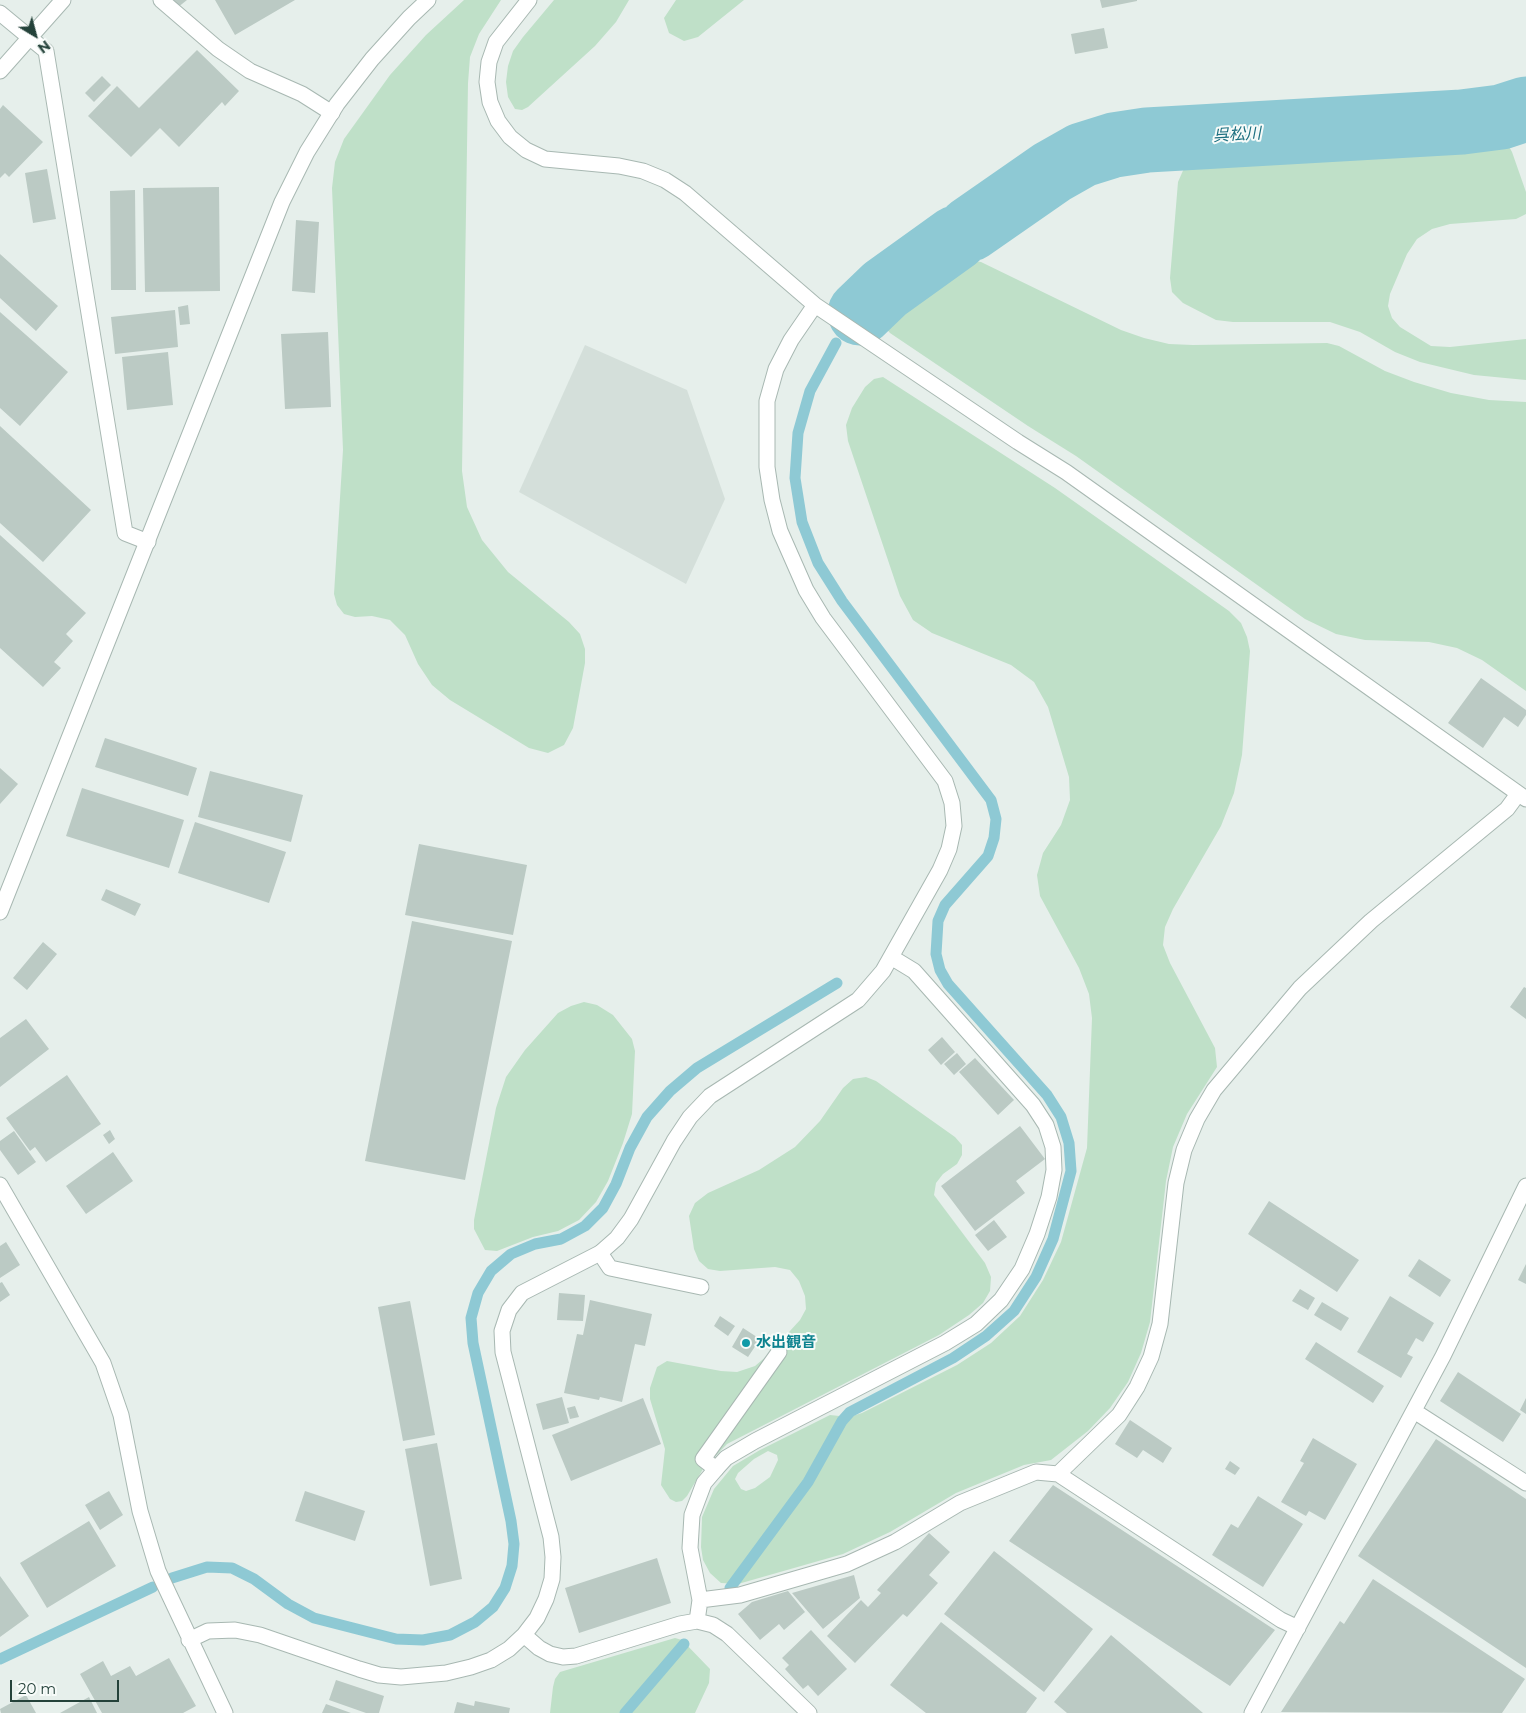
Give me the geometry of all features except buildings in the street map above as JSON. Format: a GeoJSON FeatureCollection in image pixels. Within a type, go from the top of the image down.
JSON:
{"type":"FeatureCollection","features":[{"type":"Feature","properties":{"kind":"street"},"geometry":{"type":"LineString","coordinates":[[0,71],[63,0]]}},
{"type":"Feature","properties":{"kind":"street"},"geometry":{"type":"LineString","coordinates":[[161,0],[218,49],[250,72],[302,94],[332,113]]}},
{"type":"Feature","properties":{"kind":"street"},"geometry":{"type":"LineString","coordinates":[[0,912],[282,202],[308,152],[332,113],[372,59],[428,0]]}},
{"type":"Feature","properties":{"kind":"street"},"geometry":{"type":"LineString","coordinates":[[529,0],[496,42],[489,62],[487,82],[490,102],[498,121],[510,137],[526,150],[545,159],[619,166],[643,171],[665,180],[684,193],[815,305],[1018,442],[1066,472],[1522,796],[1371,920],[1300,988],[1214,1090],[1197,1119],[1182,1159],[1176,1183],[1160,1324],[1151,1357],[1138,1387],[1119,1415],[1058,1474]]}},
{"type":"Feature","properties":{"kind":"street"},"geometry":{"type":"LineString","coordinates":[[0,13],[46,50],[125,533],[148,542]]}},
{"type":"Feature","properties":{"kind":"street"},"geometry":{"type":"LineString","coordinates":[[189,1640],[208,1631],[235,1630],[260,1635],[379,1675],[402,1677],[446,1673],[471,1667],[491,1660],[524,1635],[537,1618],[546,1599],[552,1579],[553,1557],[550,1537],[503,1352],[502,1331],[509,1310],[522,1293],[600,1253],[617,1238],[631,1219],[674,1141],[690,1117],[710,1096],[858,1000],[871,986],[891,957],[940,870],[949,849],[954,826],[952,803],[945,781],[932,761],[823,618],[792,561],[780,531],[767,467],[766,401],[776,369],[791,340],[815,305]]}},
{"type":"Feature","properties":{"kind":"street"},"geometry":{"type":"LineString","coordinates":[[697,1621],[700,1600],[690,1548],[692,1514],[704,1483],[726,1458],[945,1343],[976,1324],[1001,1300],[1022,1269],[1037,1234],[1054,1170],[1053,1147],[1046,1125],[1034,1105],[914,971],[891,957]]}},
{"type":"Feature","properties":{"kind":"street"},"geometry":{"type":"LineString","coordinates":[[0,1185],[103,1362],[121,1415],[148,1541],[158,1571],[224,1713]]}},
{"type":"Feature","properties":{"kind":"street"},"geometry":{"type":"LineString","coordinates":[[1252,1713],[1414,1411],[1526,1186]]}},
{"type":"Feature","properties":{"kind":"street"},"geometry":{"type":"LineString","coordinates":[[600,1253],[610,1268],[701,1287]]}},
{"type":"Feature","properties":{"kind":"street"},"geometry":{"type":"LineString","coordinates":[[716,1470],[703,1459],[779,1352]]}},
{"type":"Feature","properties":{"kind":"street"},"geometry":{"type":"LineString","coordinates":[[1414,1411],[1526,1483]]}},
{"type":"Feature","properties":{"kind":"street"},"geometry":{"type":"LineString","coordinates":[[700,1600],[740,1595],[847,1564],[896,1542],[944,1511],[1036,1472],[1058,1474],[1281,1620],[1298,1628]]}},
{"type":"Feature","properties":{"kind":"street"},"geometry":{"type":"LineString","coordinates":[[524,1635],[550,1654],[563,1657],[576,1656],[680,1624],[697,1621],[713,1625],[727,1634],[810,1713]]}},
{"type":"Feature","properties":{"kind":"shaded area"},"geometry":{"type":"Polygon","coordinates":[[[585,345],[687,390],[725,499],[686,584],[519,492],[585,345]]]}},
{"type":"Feature","properties":{"kind":"green space"},"geometry":{"type":"Polygon","coordinates":[[[464,0],[501,0],[479,34],[470,57],[462,471],[467,507],[482,540],[508,572],[569,622],[580,634],[585,649],[585,663],[573,728],[564,745],[548,753],[529,748],[450,700],[432,685],[418,664],[405,635],[390,620],[372,616],[355,617],[344,614],[337,605],[334,594],[343,450],[332,188],[335,162],[344,139],[390,75],[426,35],[464,0]]]}},
{"type":"Feature","properties":{"kind":"green space"},"geometry":{"type":"Polygon","coordinates":[[[554,0],[629,0],[616,22],[595,46],[528,107],[522,110],[515,109],[508,97],[506,82],[508,66],[513,51],[554,0]]]}},
{"type":"Feature","properties":{"kind":"green space"},"geometry":{"type":"Polygon","coordinates":[[[676,0],[744,0],[698,37],[684,41],[669,33],[664,18],[676,0]]]}},
{"type":"Feature","properties":{"kind":"green space"},"geometry":{"type":"Polygon","coordinates":[[[1483,133],[1496,135],[1506,141],[1512,152],[1526,192],[1526,214],[1516,219],[1450,224],[1432,229],[1417,239],[1407,254],[1390,294],[1388,306],[1392,318],[1400,327],[1431,346],[1450,347],[1526,339],[1526,380],[1474,375],[1420,362],[1395,352],[1360,332],[1330,322],[1233,322],[1216,320],[1183,303],[1172,292],[1170,278],[1178,182],[1185,166],[1196,155],[1214,150],[1464,136],[1483,133]]]}},
{"type":"Feature","properties":{"kind":"green space"},"geometry":{"type":"Polygon","coordinates":[[[968,260],[981,262],[1121,330],[1144,338],[1169,344],[1193,345],[1327,343],[1339,346],[1385,371],[1451,393],[1489,400],[1526,402],[1526,691],[1482,660],[1457,648],[1429,642],[1365,640],[1336,634],[1305,619],[1076,456],[890,333],[882,324],[882,312],[891,301],[938,268],[952,262],[968,260]]]}},
{"type":"Feature","properties":{"kind":"green space"},"geometry":{"type":"Polygon","coordinates":[[[883,377],[1055,488],[1229,611],[1241,623],[1250,651],[1242,755],[1234,793],[1221,826],[1173,909],[1165,927],[1163,945],[1170,963],[1215,1048],[1217,1067],[1187,1114],[1173,1147],[1166,1181],[1150,1322],[1141,1353],[1128,1382],[1110,1408],[1088,1431],[1051,1460],[1024,1465],[956,1493],[890,1532],[843,1554],[738,1584],[721,1583],[710,1573],[703,1560],[701,1547],[702,1517],[714,1489],[733,1466],[760,1450],[830,1415],[849,1417],[862,1413],[957,1365],[991,1343],[1020,1316],[1043,1280],[1061,1242],[1087,1148],[1092,1018],[1089,994],[1079,968],[1040,896],[1037,875],[1043,853],[1061,825],[1070,800],[1069,777],[1048,707],[1034,682],[1011,665],[932,633],[913,620],[900,596],[848,441],[846,425],[852,408],[865,387],[874,379],[883,377]],[[768,1451],[754,1459],[738,1473],[735,1479],[741,1489],[746,1491],[755,1488],[770,1477],[778,1460],[777,1455],[768,1451]]]}},
{"type":"Feature","properties":{"kind":"green space"},"geometry":{"type":"Polygon","coordinates":[[[584,1002],[597,1005],[613,1015],[632,1039],[635,1051],[632,1114],[608,1181],[596,1202],[579,1220],[558,1231],[533,1237],[497,1251],[485,1250],[474,1229],[474,1220],[496,1108],[506,1077],[525,1050],[558,1013],[584,1002]]]}},
{"type":"Feature","properties":{"kind":"green space"},"geometry":{"type":"Polygon","coordinates":[[[866,1077],[876,1081],[955,1137],[962,1145],[962,1155],[957,1164],[943,1174],[936,1183],[934,1195],[985,1263],[991,1277],[990,1291],[983,1303],[939,1335],[727,1444],[703,1469],[687,1496],[682,1501],[676,1502],[670,1499],[661,1485],[665,1449],[650,1399],[650,1388],[657,1367],[667,1361],[737,1372],[755,1366],[768,1355],[800,1320],[806,1309],[805,1296],[799,1281],[790,1270],[775,1267],[720,1271],[708,1269],[699,1261],[694,1249],[689,1216],[695,1203],[708,1193],[759,1170],[795,1147],[820,1121],[843,1088],[853,1079],[866,1077]]]}},
{"type":"Feature","properties":{"kind":"green space"},"geometry":{"type":"Polygon","coordinates":[[[675,1638],[682,1640],[710,1669],[709,1683],[695,1713],[550,1713],[553,1687],[555,1679],[560,1672],[675,1638]]]}},
{"type":"Feature","properties":{"kind":"waterway","name":"呉松川"},"geometry":{"type":"LineString","coordinates":[[970,229],[1052,172],[1082,155],[1114,145],[1147,140],[1462,122],[1501,117],[1526,109]]}},
{"type":"Feature","properties":{"kind":"waterway","name":"呉松川"},"geometry":{"type":"LineString","coordinates":[[860,313],[885,289],[956,238]]}},
{"type":"Feature","properties":{"kind":"waterway"},"geometry":{"type":"LineString","coordinates":[[730,1588],[808,1482],[842,1421],[850,1412],[953,1358],[986,1336],[1014,1311],[1036,1277],[1053,1239],[1071,1171],[1069,1143],[1061,1117],[1047,1095],[948,984],[940,970],[936,954],[938,921],[945,905],[988,856],[994,838],[996,819],[991,800],[842,601],[818,563],[802,522],[795,478],[798,433],[810,391],[836,343]]}},
{"type":"Feature","properties":{"kind":"waterway"},"geometry":{"type":"LineString","coordinates":[[172,1578],[207,1567],[232,1568],[254,1579],[288,1604],[314,1618],[396,1639],[423,1640],[450,1635],[475,1622],[493,1607],[505,1588],[512,1566],[514,1544],[511,1521],[473,1343],[471,1318],[478,1293],[491,1271],[511,1254],[535,1244],[561,1239],[585,1226],[603,1208],[616,1184],[630,1148],[647,1117],[670,1091],[697,1068],[837,983]]}},
{"type":"Feature","properties":{"kind":"waterway"},"geometry":{"type":"LineString","coordinates":[[0,1659],[153,1587]]}},
{"type":"Feature","properties":{"kind":"waterway"},"geometry":{"type":"LineString","coordinates":[[625,1713],[684,1644]]}},
{"type":"Feature","properties":{"kind":"place","name":"水出観音"},"geometry":{"type":"Point","coordinates":[746,1343]}}]}
